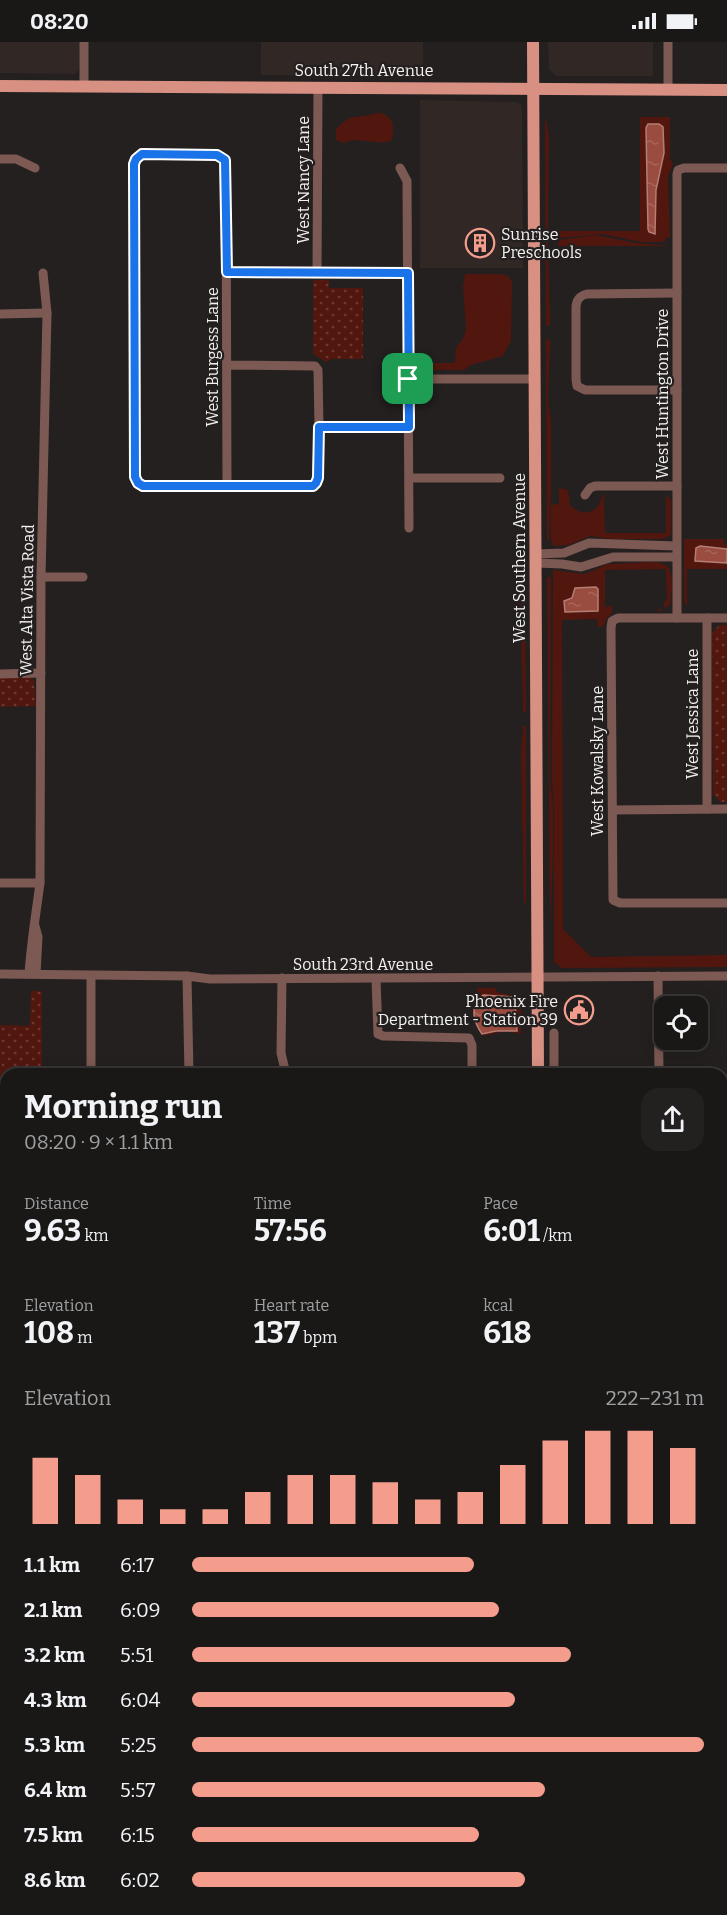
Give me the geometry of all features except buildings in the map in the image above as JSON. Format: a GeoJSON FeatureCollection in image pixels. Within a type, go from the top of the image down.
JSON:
{"type":"FeatureCollection","features":[{"type":"Feature","properties":{"kind":"main road","name":"West Southern Avenue"},"geometry":{"type":"LineString","coordinates":[[533,42],[538,1068]]}},
{"type":"Feature","properties":{"kind":"main road","name":"South 27th Avenue"},"geometry":{"type":"LineString","coordinates":[[0,86],[727,90]]}},
{"type":"Feature","properties":{"kind":"street"},"geometry":{"type":"LineString","coordinates":[[84,42],[84,85]]}},
{"type":"Feature","properties":{"kind":"street"},"geometry":{"type":"LineString","coordinates":[[668,90],[669,42]]}},
{"type":"Feature","properties":{"kind":"street","name":"West Nancy Lane"},"geometry":{"type":"LineString","coordinates":[[318,87],[318,273]]}},
{"type":"Feature","properties":{"kind":"street","name":"West Burgess Lane"},"geometry":{"type":"LineString","coordinates":[[142,154],[223,157],[226,164],[227,272],[227,486],[143,486],[135,477],[136,159],[142,154]]}},
{"type":"Feature","properties":{"kind":"street"},"geometry":{"type":"LineString","coordinates":[[0,159],[21,160],[35,168]]}},
{"type":"Feature","properties":{"kind":"street"},"geometry":{"type":"LineString","coordinates":[[400,168],[407,181],[410,528]]}},
{"type":"Feature","properties":{"kind":"street","name":"West Huntington Drive"},"geometry":{"type":"LineString","coordinates":[[677,618],[678,170],[727,168]]}},
{"type":"Feature","properties":{"kind":"street"},"geometry":{"type":"LineString","coordinates":[[227,272],[408,273]]}},
{"type":"Feature","properties":{"kind":"street","name":"West Alta Vista Road"},"geometry":{"type":"LineString","coordinates":[[32,974],[38,936],[34,926],[40,883],[41,577],[47,313],[43,273]]}},
{"type":"Feature","properties":{"kind":"street"},"geometry":{"type":"LineString","coordinates":[[676,293],[587,294],[577,300],[577,386],[585,390],[677,390]]}},
{"type":"Feature","properties":{"kind":"street"},"geometry":{"type":"LineString","coordinates":[[0,314],[47,313]]}},
{"type":"Feature","properties":{"kind":"street"},"geometry":{"type":"LineString","coordinates":[[227,365],[315,366],[318,370],[319,427],[316,483],[313,486],[227,486]]}},
{"type":"Feature","properties":{"kind":"street"},"geometry":{"type":"LineString","coordinates":[[408,379],[535,379]]}},
{"type":"Feature","properties":{"kind":"street"},"geometry":{"type":"LineString","coordinates":[[319,427],[409,427]]}},
{"type":"Feature","properties":{"kind":"street"},"geometry":{"type":"LineString","coordinates":[[410,478],[500,478]]}},
{"type":"Feature","properties":{"kind":"street"},"geometry":{"type":"LineString","coordinates":[[585,495],[590,488],[595,486],[677,486]]}},
{"type":"Feature","properties":{"kind":"street"},"geometry":{"type":"LineString","coordinates":[[536,559],[564,553],[589,543],[676,546]]}},
{"type":"Feature","properties":{"kind":"street"},"geometry":{"type":"LineString","coordinates":[[536,559],[585,567],[613,557],[676,557]]}},
{"type":"Feature","properties":{"kind":"street"},"geometry":{"type":"LineString","coordinates":[[41,577],[83,577]]}},
{"type":"Feature","properties":{"kind":"street"},"geometry":{"type":"LineString","coordinates":[[677,618],[727,618]]}},
{"type":"Feature","properties":{"kind":"street","name":"West Kowalsky Lane"},"geometry":{"type":"LineString","coordinates":[[677,618],[614,620],[611,628],[612,897],[615,902],[727,903]]}},
{"type":"Feature","properties":{"kind":"street","name":"West Jessica Lane"},"geometry":{"type":"LineString","coordinates":[[707,618],[707,809]]}},
{"type":"Feature","properties":{"kind":"street"},"geometry":{"type":"LineString","coordinates":[[0,674],[41,674]]}},
{"type":"Feature","properties":{"kind":"street"},"geometry":{"type":"LineString","coordinates":[[613,810],[727,809]]}},
{"type":"Feature","properties":{"kind":"street"},"geometry":{"type":"LineString","coordinates":[[0,883],[40,883]]}},
{"type":"Feature","properties":{"kind":"street","name":"South 23rd Avenue"},"geometry":{"type":"LineString","coordinates":[[0,974],[187,976],[210,979],[727,976]]}},
{"type":"Feature","properties":{"kind":"street"},"geometry":{"type":"LineString","coordinates":[[91,976],[91,1068]]}},
{"type":"Feature","properties":{"kind":"street"},"geometry":{"type":"LineString","coordinates":[[187,976],[189,1068]]}},
{"type":"Feature","properties":{"kind":"street"},"geometry":{"type":"LineString","coordinates":[[658,976],[659,1068]]}},
{"type":"Feature","properties":{"kind":"street"},"geometry":{"type":"LineString","coordinates":[[282,978],[281,1053],[285,1068]]}},
{"type":"Feature","properties":{"kind":"street"},"geometry":{"type":"LineString","coordinates":[[376,979],[378,1034],[382,1036],[469,1038],[472,1045],[472,1068]]}},
{"type":"Feature","properties":{"kind":"street"},"geometry":{"type":"LineString","coordinates":[[554,1033],[554,1068]]}},
{"type":"Feature","properties":{"kind":"shaded area"},"geometry":{"type":"Polygon","coordinates":[[[0,42],[80,42],[79,69],[75,74],[0,73],[0,42]]]}},
{"type":"Feature","properties":{"kind":"shaded area"},"geometry":{"type":"Polygon","coordinates":[[[261,42],[423,42],[423,76],[261,75],[261,42]]]}},
{"type":"Feature","properties":{"kind":"shaded area"},"geometry":{"type":"Polygon","coordinates":[[[548,42],[653,42],[653,76],[556,76],[549,69],[548,42]]]}},
{"type":"Feature","properties":{"kind":"shaded area"},"geometry":{"type":"Polygon","coordinates":[[[420,100],[521,104],[523,268],[420,268],[420,100]]]}},
{"type":"Feature","properties":{"kind":"shaded area"},"geometry":{"type":"Polygon","coordinates":[[[377,113],[387,116],[392,121],[392,140],[380,142],[355,140],[344,143],[336,140],[336,129],[347,120],[377,113]]]}},
{"type":"Feature","properties":{"kind":"shaded area"},"geometry":{"type":"Polygon","coordinates":[[[640,117],[670,117],[670,159],[673,164],[668,176],[670,238],[665,238],[665,242],[641,242],[602,234],[559,238],[559,231],[640,231],[640,117]]]}},
{"type":"Feature","properties":{"kind":"shaded area"},"geometry":{"type":"Polygon","coordinates":[[[545,120],[549,135],[550,324],[546,327],[545,120]]]}},
{"type":"Feature","properties":{"kind":"shaded area"},"geometry":{"type":"Polygon","coordinates":[[[596,235],[636,243],[670,246],[558,246],[559,240],[596,235]]]}},
{"type":"Feature","properties":{"kind":"shaded area"},"geometry":{"type":"Polygon","coordinates":[[[465,274],[502,274],[509,277],[512,282],[511,341],[503,356],[471,365],[464,370],[431,370],[429,363],[455,363],[456,348],[464,337],[466,328],[463,287],[465,274]]]}},
{"type":"Feature","properties":{"kind":"shaded area"},"geometry":{"type":"Polygon","coordinates":[[[313,280],[329,280],[329,288],[363,288],[363,359],[332,359],[326,362],[313,354],[313,280]]]}},
{"type":"Feature","properties":{"kind":"shaded area"},"geometry":{"type":"Polygon","coordinates":[[[546,338],[550,341],[549,540],[547,540],[546,338]]]}},
{"type":"Feature","properties":{"kind":"shaded area"},"geometry":{"type":"Polygon","coordinates":[[[559,488],[568,490],[570,505],[583,512],[594,510],[604,493],[605,533],[666,533],[666,495],[671,500],[671,535],[663,539],[611,539],[590,536],[569,545],[553,546],[551,505],[559,504],[559,488]]]}},
{"type":"Feature","properties":{"kind":"shaded area"},"geometry":{"type":"Polygon","coordinates":[[[684,539],[724,539],[724,544],[727,545],[727,569],[687,569],[687,607],[684,601],[684,539]]]}},
{"type":"Feature","properties":{"kind":"shaded area"},"geometry":{"type":"Polygon","coordinates":[[[656,563],[667,566],[671,576],[670,605],[664,609],[664,602],[667,600],[666,569],[605,570],[605,607],[612,606],[612,613],[606,619],[603,627],[598,627],[597,619],[562,620],[563,929],[591,957],[727,955],[727,967],[562,968],[554,962],[553,570],[585,574],[608,564],[656,563]]]}},
{"type":"Feature","properties":{"kind":"shaded area"},"geometry":{"type":"Polygon","coordinates":[[[547,577],[551,577],[550,785],[553,801],[550,924],[547,577]]]}},
{"type":"Feature","properties":{"kind":"shaded area"},"geometry":{"type":"Polygon","coordinates":[[[520,582],[525,582],[526,713],[523,712],[520,582]]]}},
{"type":"Feature","properties":{"kind":"shaded area"},"geometry":{"type":"Polygon","coordinates":[[[719,625],[727,625],[727,802],[720,802],[713,794],[712,633],[719,625]]]}},
{"type":"Feature","properties":{"kind":"shaded area"},"geometry":{"type":"Polygon","coordinates":[[[0,678],[32,678],[36,706],[0,707],[0,678]]]}},
{"type":"Feature","properties":{"kind":"shaded area"},"geometry":{"type":"Polygon","coordinates":[[[523,726],[526,726],[526,903],[524,903],[521,754],[523,726]]]}},
{"type":"Feature","properties":{"kind":"shaded area"},"geometry":{"type":"Polygon","coordinates":[[[477,988],[495,988],[497,992],[513,996],[521,1002],[521,1034],[506,1031],[484,1036],[473,1012],[477,988]]]}},
{"type":"Feature","properties":{"kind":"shaded area"},"geometry":{"type":"Polygon","coordinates":[[[31,991],[42,991],[42,1068],[0,1068],[0,1025],[30,1026],[31,991]]]}},
{"type":"Feature","properties":{"kind":"water"},"geometry":{"type":"Polygon","coordinates":[[[648,124],[659,124],[663,127],[664,153],[656,190],[655,234],[649,232],[648,229],[646,128],[648,124]]]}},
{"type":"Feature","properties":{"kind":"water"},"geometry":{"type":"Polygon","coordinates":[[[700,546],[727,549],[727,563],[695,561],[696,548],[700,546]]]}},
{"type":"Feature","properties":{"kind":"water"},"geometry":{"type":"Polygon","coordinates":[[[596,587],[598,589],[598,611],[565,612],[564,601],[572,598],[575,588],[596,587]]]}},
{"type":"Feature","properties":{"kind":"water"},"geometry":{"type":"Polygon","coordinates":[[[483,995],[513,997],[517,1031],[482,1034],[476,1024],[474,1009],[483,995]]]}},
{"type":"Feature","properties":{"kind":"place","name":"Sunrise Preschools"},"geometry":{"type":"Point","coordinates":[480,243]}},
{"type":"Feature","properties":{"kind":"place","name":"Phoenix Fire Department - Station 39"},"geometry":{"type":"Point","coordinates":[579,1010]}},
{"type":"Feature","properties":{"kind":"route"},"geometry":{"type":"LineString","coordinates":[[142,154],[223,157],[226,164],[227,272],[408,273],[408,379],[409,427],[319,427],[318,478],[313,486],[140,485],[135,477],[134,164],[136,159],[142,154]]}}]}
